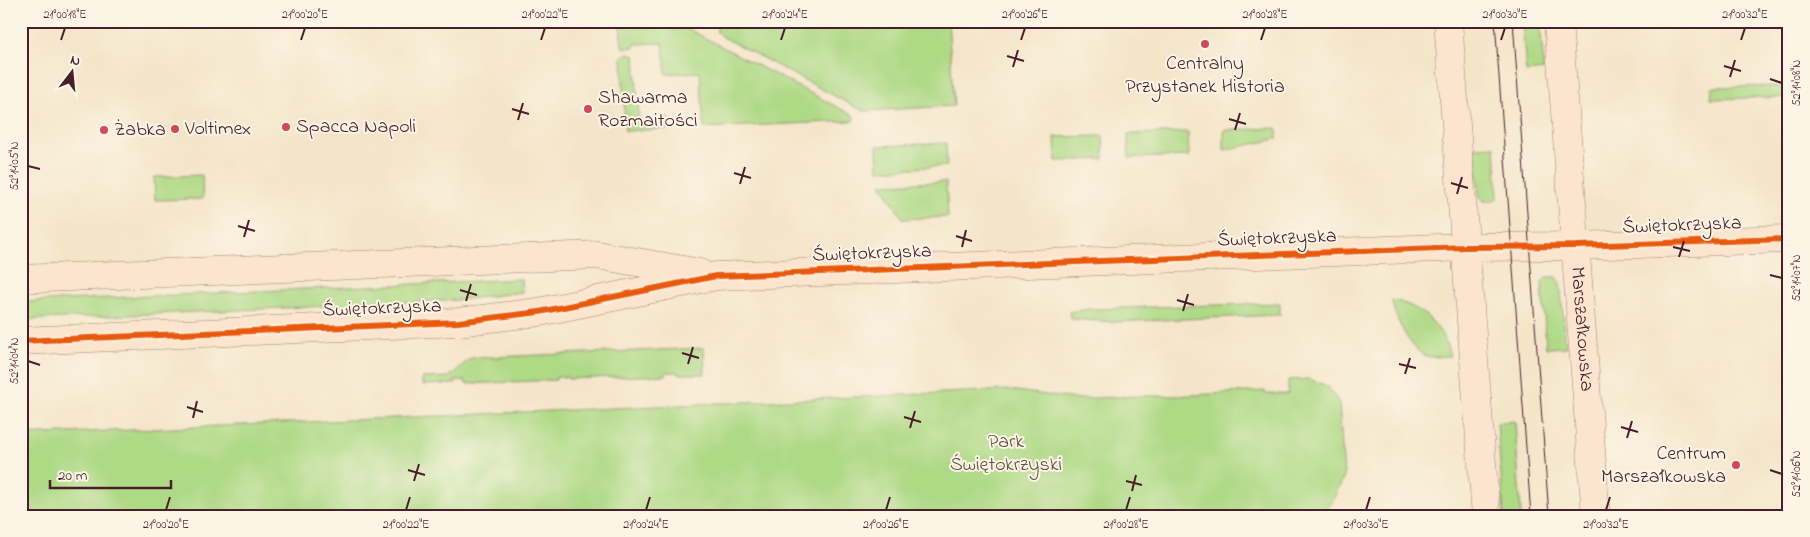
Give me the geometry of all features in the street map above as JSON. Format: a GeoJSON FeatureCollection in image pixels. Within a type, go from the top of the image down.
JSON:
{"type":"FeatureCollection","features":[{"type":"Feature","properties":{"kind":"street"},"geometry":{"type":"LineString","coordinates":[[1448,21],[1486,516]]}},
{"type":"Feature","properties":{"kind":"street","name":"Marszałkowska"},"geometry":{"type":"LineString","coordinates":[[1558,21],[1596,516]]}},
{"type":"Feature","properties":{"kind":"street","name":"Świętokrzyska"},"geometry":{"type":"LineString","coordinates":[[21,341],[458,322],[539,312],[716,276],[1465,248],[1789,239]]}},
{"type":"Feature","properties":{"kind":"street","name":"Świętokrzyska"},"geometry":{"type":"LineString","coordinates":[[21,279],[597,255],[716,276]]}},
{"type":"Feature","properties":{"kind":"green space"},"geometry":{"type":"Polygon","coordinates":[[[624,21],[673,21],[854,116],[853,121],[704,128],[700,72],[666,74],[663,43],[634,44],[634,47],[625,48],[622,46],[620,28],[624,21]]]}},
{"type":"Feature","properties":{"kind":"green space"},"geometry":{"type":"Polygon","coordinates":[[[717,21],[948,21],[954,106],[863,111],[721,36],[717,32],[717,21]]]}},
{"type":"Feature","properties":{"kind":"green space"},"geometry":{"type":"Polygon","coordinates":[[[1522,21],[1540,21],[1544,70],[1526,72],[1522,21]]]}},
{"type":"Feature","properties":{"kind":"green space"},"geometry":{"type":"Polygon","coordinates":[[[629,53],[635,56],[639,120],[669,118],[670,129],[625,131],[622,57],[629,53]]]}},
{"type":"Feature","properties":{"kind":"green space"},"geometry":{"type":"Polygon","coordinates":[[[1789,86],[1789,97],[1711,99],[1712,87],[1789,86]]]}},
{"type":"Feature","properties":{"kind":"green space"},"geometry":{"type":"Polygon","coordinates":[[[1277,128],[1277,139],[1224,150],[1224,130],[1277,128]]]}},
{"type":"Feature","properties":{"kind":"green space"},"geometry":{"type":"Polygon","coordinates":[[[1188,132],[1189,156],[1129,158],[1128,134],[1188,132]]]}},
{"type":"Feature","properties":{"kind":"green space"},"geometry":{"type":"Polygon","coordinates":[[[1103,136],[1104,159],[1056,161],[1055,137],[1103,136]]]}},
{"type":"Feature","properties":{"kind":"green space"},"geometry":{"type":"Polygon","coordinates":[[[946,143],[947,166],[878,170],[877,146],[946,143]]]}},
{"type":"Feature","properties":{"kind":"green space"},"geometry":{"type":"Polygon","coordinates":[[[1495,146],[1498,197],[1494,201],[1484,201],[1479,196],[1475,147],[1495,146]]]}},
{"type":"Feature","properties":{"kind":"green space"},"geometry":{"type":"Polygon","coordinates":[[[202,175],[203,199],[155,200],[154,177],[202,175]]]}},
{"type":"Feature","properties":{"kind":"green space"},"geometry":{"type":"Polygon","coordinates":[[[946,182],[948,217],[903,219],[881,184],[946,182]]]}},
{"type":"Feature","properties":{"kind":"green space"},"geometry":{"type":"Polygon","coordinates":[[[1547,277],[1557,277],[1560,281],[1566,347],[1546,348],[1542,282],[1547,277]]]}},
{"type":"Feature","properties":{"kind":"green space"},"geometry":{"type":"Polygon","coordinates":[[[521,279],[522,292],[459,300],[21,320],[21,302],[521,279]]]}},
{"type":"Feature","properties":{"kind":"green space"},"geometry":{"type":"Polygon","coordinates":[[[1392,300],[1413,307],[1430,319],[1442,335],[1450,356],[1435,357],[1420,353],[1409,340],[1399,323],[1392,300]]]}},
{"type":"Feature","properties":{"kind":"green space"},"geometry":{"type":"Polygon","coordinates":[[[1280,303],[1280,315],[1113,322],[1071,319],[1069,312],[1089,309],[1280,303]]]}},
{"type":"Feature","properties":{"kind":"green space"},"geometry":{"type":"Polygon","coordinates":[[[704,348],[705,374],[666,372],[666,375],[568,379],[567,377],[556,377],[556,380],[466,384],[465,381],[455,381],[455,384],[422,385],[422,378],[449,377],[471,358],[704,348]]]}},
{"type":"Feature","properties":{"kind":"green space","name":"Park Świętokrzyski"},"geometry":{"type":"Polygon","coordinates":[[[1309,379],[1327,386],[1339,403],[1344,477],[1325,516],[21,516],[21,435],[1009,390],[1076,399],[1265,391],[1265,394],[1288,394],[1288,380],[1309,379]]]}},
{"type":"Feature","properties":{"kind":"green space"},"geometry":{"type":"Polygon","coordinates":[[[1515,421],[1521,516],[1504,516],[1497,423],[1515,421]]]}},
{"type":"Feature","properties":{"kind":"tram line"},"geometry":{"type":"LineString","coordinates":[[1495,21],[1531,516]]}},
{"type":"Feature","properties":{"kind":"tram line"},"geometry":{"type":"LineString","coordinates":[[1513,21],[1549,516]]}},
{"type":"Feature","properties":{"kind":"cycle path"},"geometry":{"type":"LineString","coordinates":[[21,341],[458,322],[539,312],[716,276],[1465,247],[1576,246],[1789,239]]}},
{"type":"Feature","properties":{"kind":"place","name":"Centralny Przystanek Historia"},"geometry":{"type":"Point","coordinates":[1205,44]}},
{"type":"Feature","properties":{"kind":"place","name":"Shawarma Rozmaitości"},"geometry":{"type":"Point","coordinates":[588,109]}},
{"type":"Feature","properties":{"kind":"place","name":"Spacca Napoli"},"geometry":{"type":"Point","coordinates":[286,127]}},
{"type":"Feature","properties":{"kind":"place","name":"Voltimex"},"geometry":{"type":"Point","coordinates":[175,129]}},
{"type":"Feature","properties":{"kind":"place","name":"Żabka"},"geometry":{"type":"Point","coordinates":[104,130]}},
{"type":"Feature","properties":{"kind":"place","name":"Centrum Marszałkowska"},"geometry":{"type":"Point","coordinates":[1736,465]}}]}
